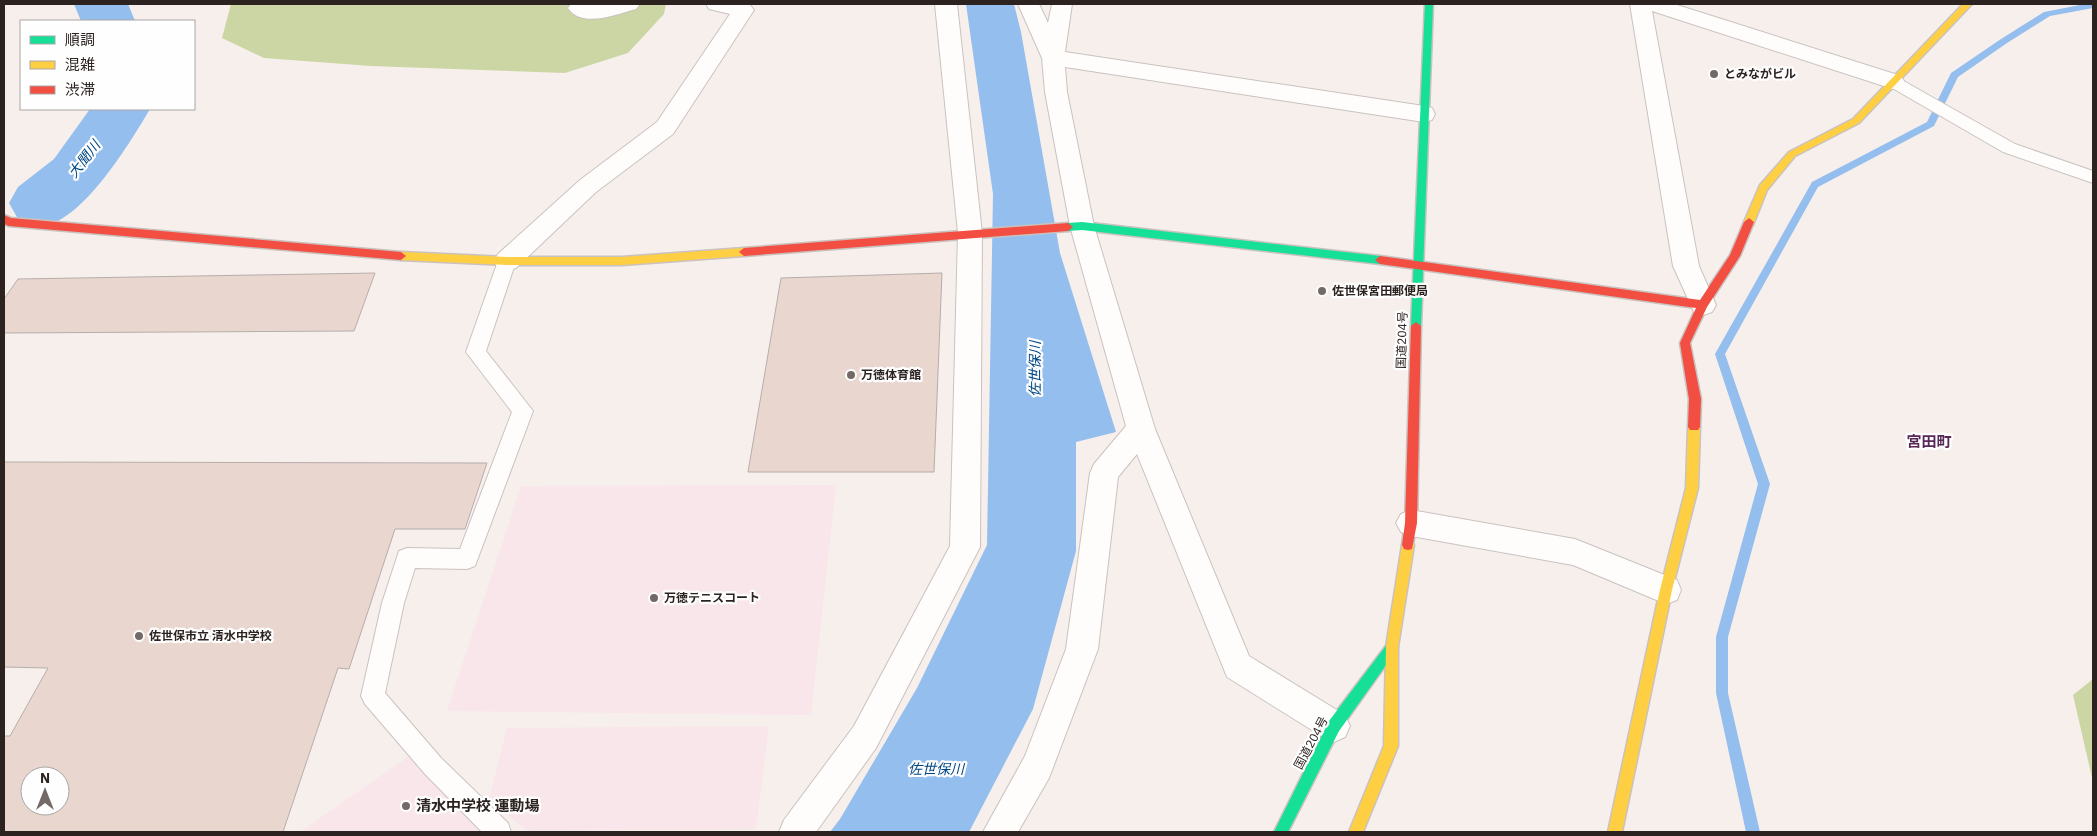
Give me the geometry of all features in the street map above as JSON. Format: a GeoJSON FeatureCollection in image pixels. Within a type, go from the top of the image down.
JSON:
{"type":"FeatureCollection","features":[{"type":"Feature","properties":{"kind":"main road","name":"国道204号"},"geometry":{"type":"LineString","coordinates":[[1356,832],[1390,746],[1392,647],[1411,523],[1418,264],[1429,4]]}},
{"type":"Feature","properties":{"kind":"main road"},"geometry":{"type":"LineString","coordinates":[[1615,832],[1666,590],[1692,488],[1695,399],[1685,343],[1703,305],[1735,256],[1762,188],[1792,154],[1856,122],[1968,4]]}},
{"type":"Feature","properties":{"kind":"main road"},"geometry":{"type":"LineString","coordinates":[[4,219],[9,222],[391,256],[507,261],[622,260],[980,232],[1082,226],[1418,264],[1703,305]]}},
{"type":"Feature","properties":{"kind":"main road","name":"国道204号"},"geometry":{"type":"LineString","coordinates":[[1281,832],[1334,726],[1392,647]]}},
{"type":"Feature","properties":{"kind":"street"},"geometry":{"type":"LineString","coordinates":[[587,4],[579,8],[586,13],[629,4]]}},
{"type":"Feature","properties":{"kind":"street"},"geometry":{"type":"LineString","coordinates":[[507,261],[588,186],[666,128],[743,10],[716,4]]}},
{"type":"Feature","properties":{"kind":"street"},"geometry":{"type":"LineString","coordinates":[[796,832],[865,737],[966,547],[980,232],[946,4]]}},
{"type":"Feature","properties":{"kind":"street"},"geometry":{"type":"LineString","coordinates":[[1029,4],[1053,58]]}},
{"type":"Feature","properties":{"kind":"street"},"geometry":{"type":"LineString","coordinates":[[1062,4],[1053,58],[1056,92],[1082,226],[1141,429],[1238,666],[1334,726]]}},
{"type":"Feature","properties":{"kind":"street"},"geometry":{"type":"LineString","coordinates":[[1640,4],[1686,266],[1703,305]]}},
{"type":"Feature","properties":{"kind":"street"},"geometry":{"type":"LineString","coordinates":[[1652,4],[1893,81]]}},
{"type":"Feature","properties":{"kind":"street"},"geometry":{"type":"LineString","coordinates":[[1053,58],[1424,114]]}},
{"type":"Feature","properties":{"kind":"street"},"geometry":{"type":"LineString","coordinates":[[1000,832],[1038,766],[1082,649],[1104,473],[1141,429]]}},
{"type":"Feature","properties":{"kind":"street"},"geometry":{"type":"LineString","coordinates":[[1411,523],[1575,552],[1666,590]]}},
{"type":"Feature","properties":{"kind":"lane"},"geometry":{"type":"LineString","coordinates":[[1893,81],[2009,148],[2093,177]]}},
{"type":"Feature","properties":{"kind":"lane"},"geometry":{"type":"LineString","coordinates":[[499,832],[433,766],[373,696],[393,602],[407,558],[468,559],[523,410],[476,352],[507,261]]}},
{"type":"Feature","properties":{"kind":"shaded area","name":"万徳テニスコート"},"geometry":{"type":"Polygon","coordinates":[[[836,485],[811,715],[447,711],[521,486],[836,485]]]}},
{"type":"Feature","properties":{"kind":"shaded area"},"geometry":{"type":"Polygon","coordinates":[[[769,726],[756,829],[527,831],[489,800],[507,728],[769,726]]]}},
{"type":"Feature","properties":{"kind":"shaded area","name":"清水中学校 運動場"},"geometry":{"type":"Polygon","coordinates":[[[419,749],[490,823],[479,832],[300,832],[419,749]]]}},
{"type":"Feature","properties":{"kind":"green space"},"geometry":{"type":"Polygon","coordinates":[[[231,4],[666,4],[664,14],[628,53],[565,73],[371,66],[264,58],[222,38],[231,4]]]}},
{"type":"Feature","properties":{"kind":"green space"},"geometry":{"type":"Polygon","coordinates":[[[2093,679],[2093,782],[2073,695],[2093,679]]]}},
{"type":"Feature","properties":{"kind":"water","name":"佐世保川"},"geometry":{"type":"Polygon","coordinates":[[[966,4],[1014,4],[1021,32],[1060,253],[1116,432],[1076,442],[1076,551],[1033,709],[969,832],[830,832],[840,819],[917,688],[987,545],[993,194],[966,4]]]}},
{"type":"Feature","properties":{"kind":"building"},"geometry":{"type":"Polygon","coordinates":[[[375,273],[354,331],[4,333],[4,299],[18,279],[375,273]]]}},
{"type":"Feature","properties":{"kind":"building","name":"万徳体育館"},"geometry":{"type":"Polygon","coordinates":[[[942,273],[934,472],[748,472],[781,278],[942,273]]]}},
{"type":"Feature","properties":{"kind":"building","name":"佐世保市立 清水中学校"},"geometry":{"type":"Polygon","coordinates":[[[4,462],[487,463],[465,529],[395,529],[349,669],[338,668],[283,832],[4,832],[4,736],[10,736],[48,668],[4,667],[4,462]]]}},
{"type":"Feature","properties":{"kind":"waterway","name":"大聞川"},"geometry":{"type":"LineString","coordinates":[[101,4],[108,20]]}},
{"type":"Feature","properties":{"kind":"waterway"},"geometry":{"type":"LineString","coordinates":[[1753,832],[1722,693],[1722,637],[1764,484],[1720,354],[1815,185],[1931,124],[1954,75],[2004,41],[2047,14],[2093,5]]}},
{"type":"Feature","properties":{"kind":"waterway","name":"大聞川"},"geometry":{"type":"LineString","coordinates":[[40,203],[75,174],[120,110]]}},
{"type":"Feature","properties":{"kind":"traffic: fast"},"geometry":{"type":"LineString","coordinates":[[1416,326],[1429,4]]}},
{"type":"Feature","properties":{"kind":"traffic: fast"},"geometry":{"type":"LineString","coordinates":[[1068,227],[1082,226],[1380,260]]}},
{"type":"Feature","properties":{"kind":"traffic: fast"},"geometry":{"type":"LineString","coordinates":[[1281,832],[1334,726],[1392,647]]}},
{"type":"Feature","properties":{"kind":"traffic: slow"},"geometry":{"type":"LineString","coordinates":[[1749,222],[1763,188],[1792,154],[1856,121],[1968,4]]}},
{"type":"Feature","properties":{"kind":"traffic: slow"},"geometry":{"type":"LineString","coordinates":[[401,256],[507,261],[622,261],[744,252]]}},
{"type":"Feature","properties":{"kind":"traffic: slow"},"geometry":{"type":"LineString","coordinates":[[1615,832],[1666,590],[1692,488],[1694,427]]}},
{"type":"Feature","properties":{"kind":"traffic: slow"},"geometry":{"type":"LineString","coordinates":[[1356,832],[1391,746],[1392,647],[1408,545]]}},
{"type":"Feature","properties":{"kind":"traffic: jam"},"geometry":{"type":"LineString","coordinates":[[4,219],[9,222],[401,256]]}},
{"type":"Feature","properties":{"kind":"traffic: jam"},"geometry":{"type":"LineString","coordinates":[[1694,427],[1695,399],[1685,343],[1703,305],[1735,256],[1749,222]]}},
{"type":"Feature","properties":{"kind":"traffic: jam"},"geometry":{"type":"LineString","coordinates":[[744,252],[1068,227]]}},
{"type":"Feature","properties":{"kind":"traffic: jam"},"geometry":{"type":"LineString","coordinates":[[1380,260],[1703,305]]}},
{"type":"Feature","properties":{"kind":"traffic: jam"},"geometry":{"type":"LineString","coordinates":[[1408,545],[1411,523],[1416,326]]}},
{"type":"Feature","properties":{"kind":"place","name":"とみながビル"},"geometry":{"type":"Point","coordinates":[1714,74]}},
{"type":"Feature","properties":{"kind":"place","name":"佐世保宮田郵便局"},"geometry":{"type":"Point","coordinates":[1322,291]}},
{"type":"Feature","properties":{"kind":"place","name":"万徳体育館"},"geometry":{"type":"Point","coordinates":[851,375]}},
{"type":"Feature","properties":{"kind":"place","name":"万徳テニスコート"},"geometry":{"type":"Point","coordinates":[654,598]}},
{"type":"Feature","properties":{"kind":"place","name":"佐世保市立 清水中学校"},"geometry":{"type":"Point","coordinates":[139,636]}},
{"type":"Feature","properties":{"kind":"place","name":"清水中学校 運動場"},"geometry":{"type":"Point","coordinates":[406,806]}},
{"type":"Feature","properties":{"kind":"district","name":"宮田町"},"geometry":{"type":"Point","coordinates":[1929,442]}}]}
